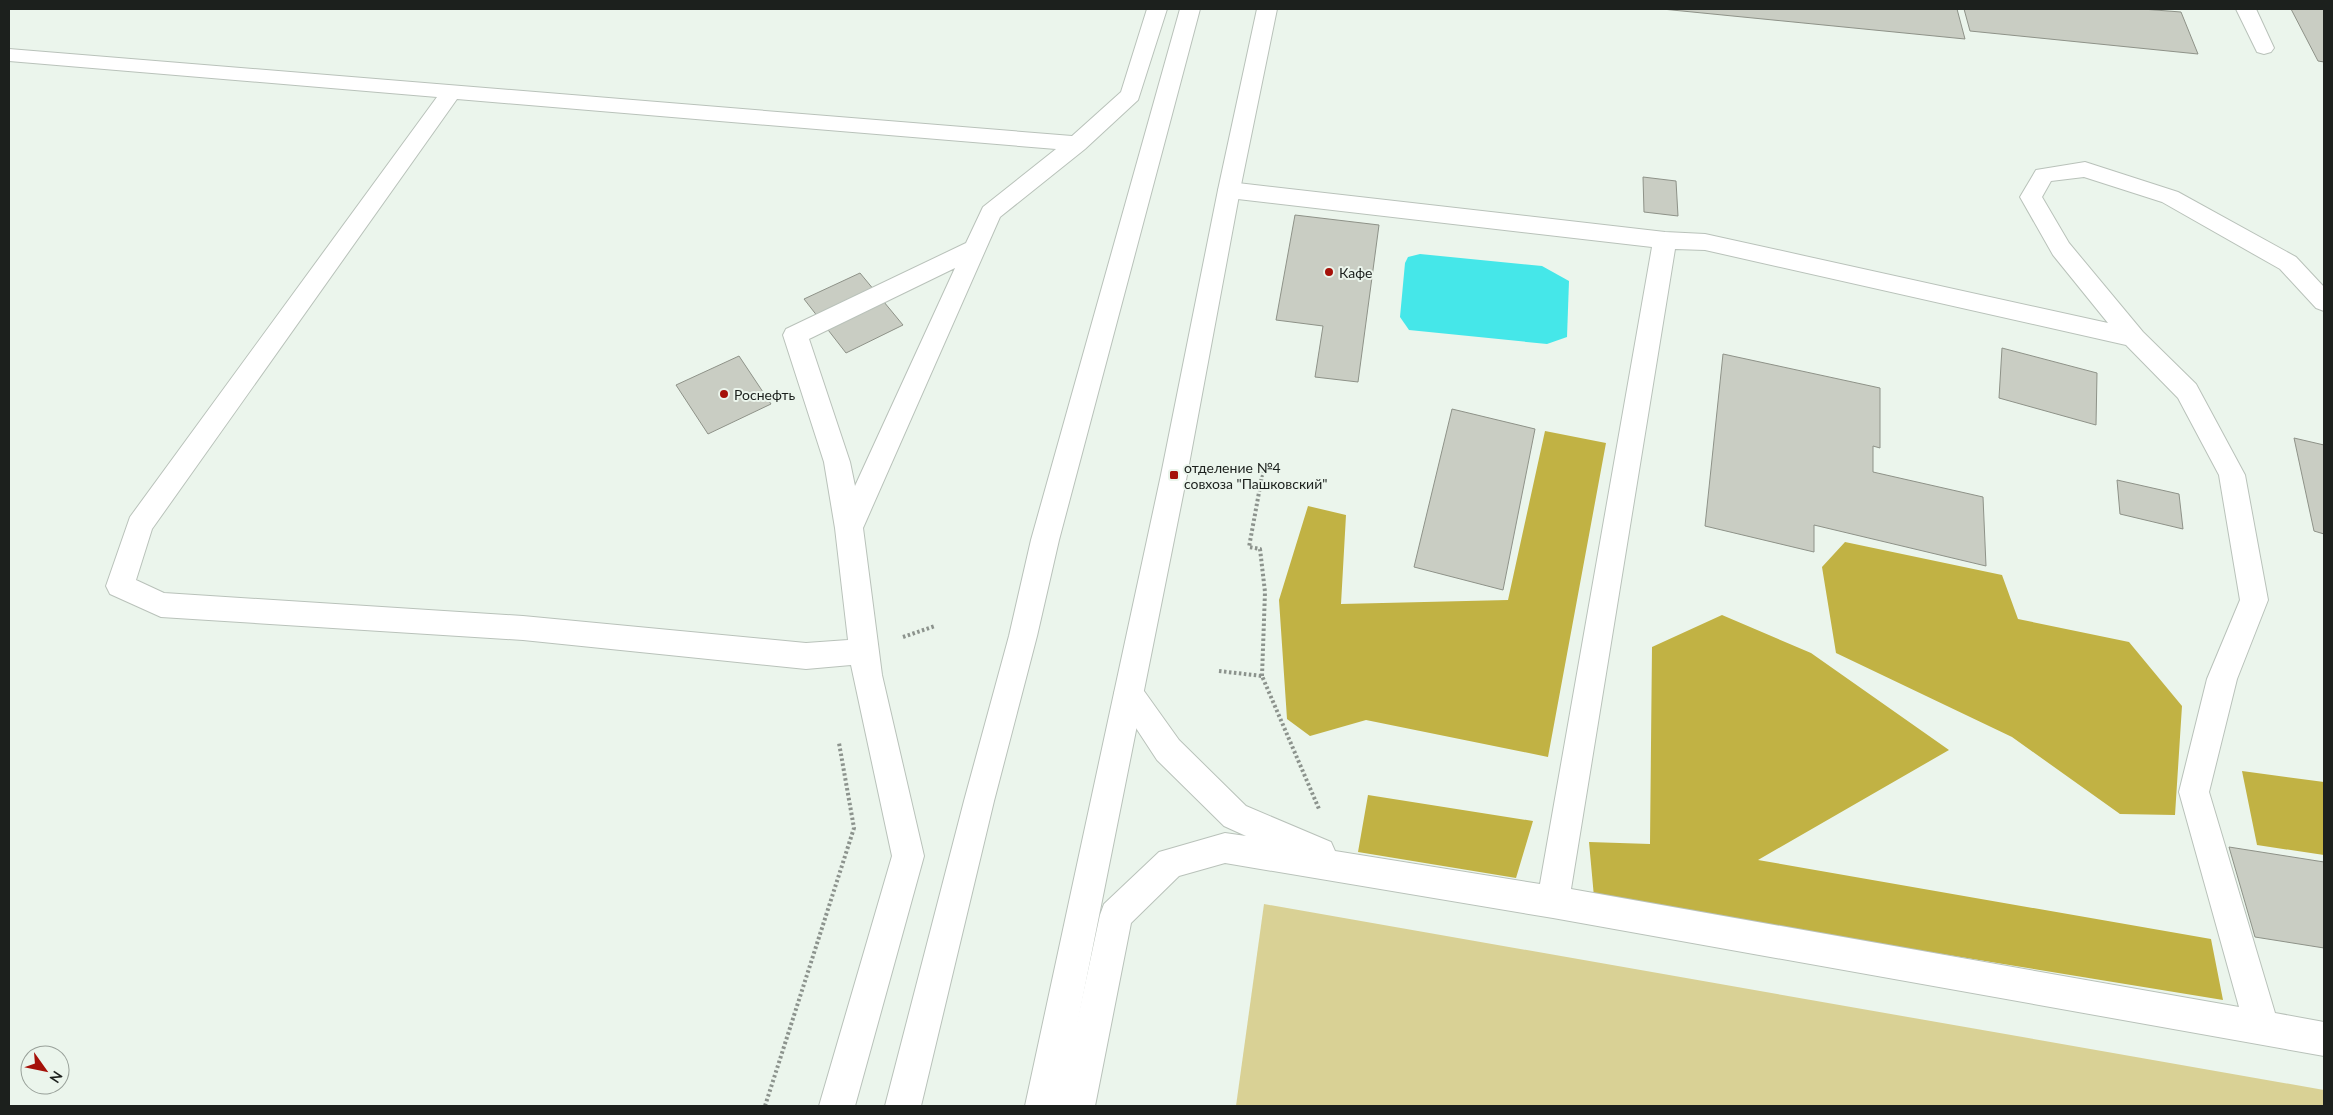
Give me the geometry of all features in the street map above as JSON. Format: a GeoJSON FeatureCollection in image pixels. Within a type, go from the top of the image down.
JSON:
{"type":"FeatureCollection","features":[{"type":"Feature","properties":{"kind":"street"},"geometry":{"type":"LineString","coordinates":[[849,528],[973,249],[991,213],[1077,144],[1130,94],[1157,9]]}},
{"type":"Feature","properties":{"kind":"street"},"geometry":{"type":"LineString","coordinates":[[903,1106],[978,801],[1023,636],[1044,540],[1190,9]]}},
{"type":"Feature","properties":{"kind":"street"},"geometry":{"type":"LineString","coordinates":[[1042,1106],[1174,476],[1229,190],[1267,9]]}},
{"type":"Feature","properties":{"kind":"street"},"geometry":{"type":"LineString","coordinates":[[2246,9],[2264,48]]}},
{"type":"Feature","properties":{"kind":"street"},"geometry":{"type":"LineString","coordinates":[[9,55],[1077,144]]}},
{"type":"Feature","properties":{"kind":"street"},"geometry":{"type":"LineString","coordinates":[[451,92],[140,525],[120,586],[161,605],[523,628],[806,656],[863,651]]}},
{"type":"Feature","properties":{"kind":"street"},"geometry":{"type":"LineString","coordinates":[[2262,1028],[2194,792],[2222,679],[2254,600],[2232,475],[2187,391],[2134,338],[2061,249],[2030,197],[2044,174],[2085,169],[2170,197],[2288,264],[2324,302]]}},
{"type":"Feature","properties":{"kind":"street"},"geometry":{"type":"LineString","coordinates":[[1229,190],[1664,240],[1705,242],[2134,338]]}},
{"type":"Feature","properties":{"kind":"street"},"geometry":{"type":"LineString","coordinates":[[1553,902],[1664,240]]}},
{"type":"Feature","properties":{"kind":"street"},"geometry":{"type":"LineString","coordinates":[[837,1106],[908,856],[863,651],[849,528],[837,462],[795,335],[973,249]]}},
{"type":"Feature","properties":{"kind":"street"},"geometry":{"type":"LineString","coordinates":[[1129,693],[1168,750],[1235,816],[1353,868]]}},
{"type":"Feature","properties":{"kind":"street"},"geometry":{"type":"LineString","coordinates":[[1078,1106],[1116,915],[1170,863],[1225,848],[1553,902],[2324,1039]]}},
{"type":"Feature","properties":{"kind":"path"},"geometry":{"type":"LineString","coordinates":[[1265,462],[1249,547],[1260,549],[1265,592],[1262,676],[1322,817],[1353,868]]}},
{"type":"Feature","properties":{"kind":"path"},"geometry":{"type":"LineString","coordinates":[[900,638],[935,626]]}},
{"type":"Feature","properties":{"kind":"path"},"geometry":{"type":"LineString","coordinates":[[1219,670],[1262,676]]}},
{"type":"Feature","properties":{"kind":"path"},"geometry":{"type":"LineString","coordinates":[[765,1106],[854,828],[839,742]]}},
{"type":"Feature","properties":{"kind":"shaded area"},"geometry":{"type":"Polygon","coordinates":[[[1545,431],[1606,443],[1548,757],[1366,720],[1310,736],[1287,719],[1279,600],[1308,506],[1346,515],[1341,604],[1508,600],[1545,431]]]}},
{"type":"Feature","properties":{"kind":"shaded area"},"geometry":{"type":"Polygon","coordinates":[[[1845,542],[2002,575],[2018,619],[2129,642],[2182,706],[2175,815],[2120,814],[2012,737],[1836,653],[1822,567],[1845,542]]]}},
{"type":"Feature","properties":{"kind":"shaded area"},"geometry":{"type":"Polygon","coordinates":[[[1722,615],[1811,653],[1949,750],[1758,860],[2211,939],[2223,1000],[1594,897],[1589,842],[1650,844],[1652,647],[1722,615]]]}},
{"type":"Feature","properties":{"kind":"shaded area"},"geometry":{"type":"Polygon","coordinates":[[[2242,771],[2324,782],[2324,855],[2257,845],[2242,771]]]}},
{"type":"Feature","properties":{"kind":"shaded area"},"geometry":{"type":"Polygon","coordinates":[[[1368,795],[1533,821],[1516,878],[1358,852],[1368,795]]]}},
{"type":"Feature","properties":{"kind":"shaded area"},"geometry":{"type":"Polygon","coordinates":[[[1264,904],[2324,1090],[2324,1106],[1236,1106],[1264,904]]]}},
{"type":"Feature","properties":{"kind":"water"},"geometry":{"type":"Polygon","coordinates":[[[1420,254],[1542,266],[1569,281],[1567,337],[1547,344],[1409,330],[1400,317],[1405,263],[1408,257],[1420,254]]]}},
{"type":"Feature","properties":{"kind":"building"},"geometry":{"type":"Polygon","coordinates":[[[1662,9],[1957,9],[1965,39],[1662,9]]]}},
{"type":"Feature","properties":{"kind":"building"},"geometry":{"type":"Polygon","coordinates":[[[1964,9],[2142,9],[2181,12],[2198,54],[1970,31],[1964,9]]]}},
{"type":"Feature","properties":{"kind":"building"},"geometry":{"type":"Polygon","coordinates":[[[2291,9],[2324,9],[2324,62],[2318,61],[2291,9]]]}},
{"type":"Feature","properties":{"kind":"building"},"geometry":{"type":"Polygon","coordinates":[[[1643,177],[1676,181],[1678,216],[1644,212],[1643,177]]]}},
{"type":"Feature","properties":{"kind":"building","name":"Кафе"},"geometry":{"type":"Polygon","coordinates":[[[1295,215],[1379,225],[1358,382],[1315,377],[1323,326],[1276,320],[1295,215]]]}},
{"type":"Feature","properties":{"kind":"building"},"geometry":{"type":"Polygon","coordinates":[[[860,273],[903,325],[846,353],[804,299],[860,273]]]}},
{"type":"Feature","properties":{"kind":"building"},"geometry":{"type":"Polygon","coordinates":[[[2002,348],[2097,373],[2096,425],[1999,398],[2002,348]]]}},
{"type":"Feature","properties":{"kind":"building"},"geometry":{"type":"Polygon","coordinates":[[[1723,354],[1880,388],[1880,448],[1873,446],[1873,472],[1983,497],[1986,566],[1814,525],[1814,552],[1705,526],[1723,354]]]}},
{"type":"Feature","properties":{"kind":"building","name":"Роснефть"},"geometry":{"type":"Polygon","coordinates":[[[739,356],[771,404],[708,434],[676,385],[739,356]]]}},
{"type":"Feature","properties":{"kind":"building"},"geometry":{"type":"Polygon","coordinates":[[[1452,409],[1535,429],[1503,590],[1414,567],[1452,409]]]}},
{"type":"Feature","properties":{"kind":"building"},"geometry":{"type":"Polygon","coordinates":[[[2294,438],[2324,445],[2324,534],[2314,531],[2294,438]]]}},
{"type":"Feature","properties":{"kind":"building"},"geometry":{"type":"Polygon","coordinates":[[[2117,480],[2179,494],[2183,529],[2120,514],[2117,480]]]}},
{"type":"Feature","properties":{"kind":"building"},"geometry":{"type":"Polygon","coordinates":[[[2229,847],[2324,862],[2324,948],[2255,937],[2229,847]]]}},
{"type":"Feature","properties":{"kind":"place","name":"Кафе"},"geometry":{"type":"Point","coordinates":[1329,272]}},
{"type":"Feature","properties":{"kind":"place","name":"Роснефть"},"geometry":{"type":"Point","coordinates":[724,394]}},
{"type":"Feature","properties":{"kind":"place","name":"отделение №4 совхоза \"Пашковский\""},"geometry":{"type":"Point","coordinates":[1174,475]}}]}
